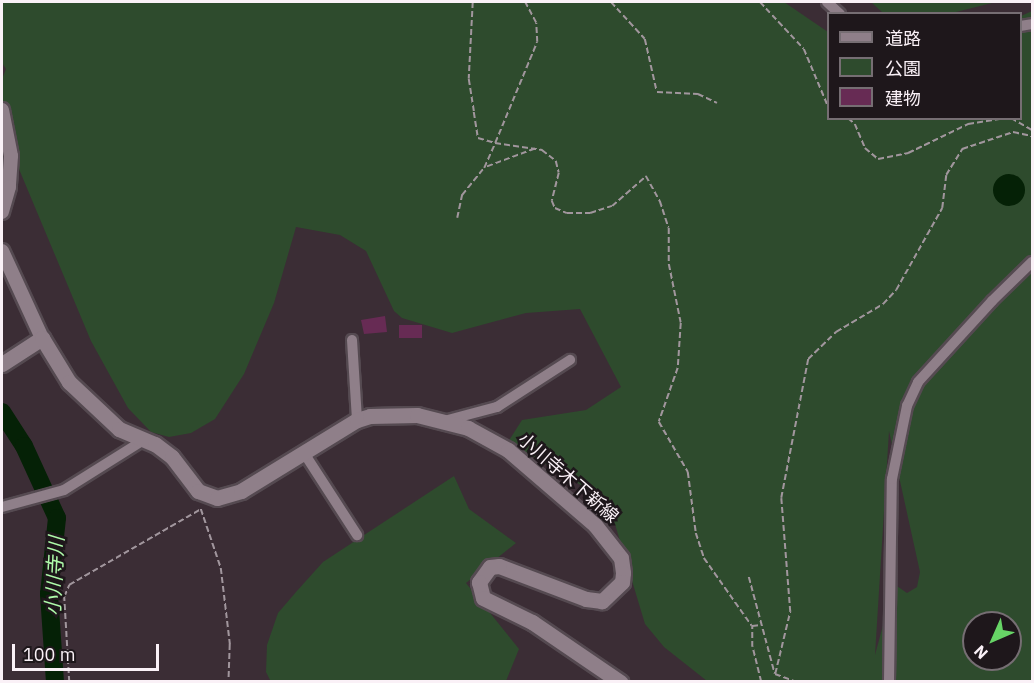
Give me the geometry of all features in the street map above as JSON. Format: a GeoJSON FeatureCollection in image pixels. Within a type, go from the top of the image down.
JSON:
{"type":"FeatureCollection","features":[{"type":"Feature","properties":{"kind":"main road"},"geometry":{"type":"LineString","coordinates":[[2,364],[42,339],[69,382],[119,429],[142,441],[155,444],[172,457],[198,490]]}},
{"type":"Feature","properties":{"kind":"main road","name":"小川寺木下新線"},"geometry":{"type":"LineString","coordinates":[[198,490],[217,498],[229,497],[357,420],[395,413],[444,421],[468,428],[508,450],[612,544],[621,558],[622,582],[602,601],[586,599],[499,566],[483,572],[479,582],[483,598],[490,604],[532,622],[620,681]]}},
{"type":"Feature","properties":{"kind":"street"},"geometry":{"type":"LineString","coordinates":[[2,110],[11,156],[9,187],[2,212]]}},
{"type":"Feature","properties":{"kind":"street"},"geometry":{"type":"LineString","coordinates":[[2,251],[42,339]]}},
{"type":"Feature","properties":{"kind":"street"},"geometry":{"type":"LineString","coordinates":[[889,681],[892,479],[907,406],[918,382],[992,301],[1032,262]]}},
{"type":"Feature","properties":{"kind":"street"},"geometry":{"type":"LineString","coordinates":[[352,340],[357,420]]}},
{"type":"Feature","properties":{"kind":"street"},"geometry":{"type":"LineString","coordinates":[[444,421],[497,407],[570,360]]}},
{"type":"Feature","properties":{"kind":"street"},"geometry":{"type":"LineString","coordinates":[[2,507],[54,494],[142,441]]}},
{"type":"Feature","properties":{"kind":"street"},"geometry":{"type":"LineString","coordinates":[[304,453],[357,535]]}},
{"type":"Feature","properties":{"kind":"path"},"geometry":{"type":"LineString","coordinates":[[473,2],[469,79],[478,138],[535,149],[556,161],[559,172],[552,201],[555,208],[567,213],[590,213],[612,206],[646,177],[653,186],[669,228],[669,264],[681,323],[678,368],[659,422],[688,472],[696,533],[704,558],[752,626],[754,666],[760,681]]}},
{"type":"Feature","properties":{"kind":"path"},"geometry":{"type":"LineString","coordinates":[[457,218],[468,185],[484,168],[537,42],[536,23],[525,2]]}},
{"type":"Feature","properties":{"kind":"path"},"geometry":{"type":"LineString","coordinates":[[611,2],[645,39],[657,92],[698,94],[717,103]]}},
{"type":"Feature","properties":{"kind":"path"},"geometry":{"type":"LineString","coordinates":[[760,2],[804,49],[827,104]]}},
{"type":"Feature","properties":{"kind":"path"},"geometry":{"type":"LineString","coordinates":[[851,120],[855,123],[865,148],[878,159],[908,153],[968,124],[993,120]]}},
{"type":"Feature","properties":{"kind":"path"},"geometry":{"type":"LineString","coordinates":[[1014,120],[1032,130]]}},
{"type":"Feature","properties":{"kind":"path"},"geometry":{"type":"LineString","coordinates":[[775,674],[790,612],[781,498],[808,358],[836,332],[883,304],[896,290],[942,208],[946,175],[962,149],[1013,132],[1032,136]]}},
{"type":"Feature","properties":{"kind":"path"},"geometry":{"type":"LineString","coordinates":[[484,168],[535,149]]}},
{"type":"Feature","properties":{"kind":"path"},"geometry":{"type":"LineString","coordinates":[[198,490],[201,509],[221,568],[230,644],[229,681]]}},
{"type":"Feature","properties":{"kind":"path"},"geometry":{"type":"LineString","coordinates":[[69,681],[64,597],[69,585],[201,509]]}},
{"type":"Feature","properties":{"kind":"path"},"geometry":{"type":"LineString","coordinates":[[749,578],[775,674]]}},
{"type":"Feature","properties":{"kind":"path"},"geometry":{"type":"LineString","coordinates":[[752,626],[762,625]]}},
{"type":"Feature","properties":{"kind":"path"},"geometry":{"type":"LineString","coordinates":[[775,674],[797,681]]}},
{"type":"Feature","properties":{"kind":"green space"},"geometry":{"type":"Polygon","coordinates":[[[2,2],[784,2],[827,31],[827,120],[1022,120],[1022,16],[1032,11],[1032,681],[707,681],[664,647],[645,624],[608,501],[508,442],[522,420],[586,410],[621,387],[580,309],[526,313],[452,333],[402,318],[394,311],[366,251],[340,235],[296,227],[274,303],[244,374],[215,419],[191,433],[169,437],[151,432],[128,408],[91,341],[11,150],[2,111],[2,79],[6,69],[2,63],[2,2]],[[889,431],[875,655],[894,584],[907,593],[917,587],[920,572],[889,431]]]}},
{"type":"Feature","properties":{"kind":"green space"},"geometry":{"type":"Polygon","coordinates":[[[871,2],[996,2],[956,12],[882,12],[871,2]]]}},
{"type":"Feature","properties":{"kind":"green space"},"geometry":{"type":"Polygon","coordinates":[[[454,476],[469,509],[516,543],[466,583],[519,649],[506,681],[271,682],[266,672],[267,645],[278,613],[296,592],[323,562],[454,476]]]}},
{"type":"Feature","properties":{"kind":"shaded area"},"geometry":{"type":"Polygon","coordinates":[[[1009,174],[1020,179],[1025,190],[1020,201],[1009,206],[998,201],[993,190],[998,179],[1009,174]]]}},
{"type":"Feature","properties":{"kind":"building"},"geometry":{"type":"Polygon","coordinates":[[[385,316],[387,332],[364,334],[361,320],[385,316]]]}},
{"type":"Feature","properties":{"kind":"building"},"geometry":{"type":"Polygon","coordinates":[[[399,325],[422,325],[422,338],[399,338],[399,325]]]}},
{"type":"Feature","properties":{"kind":"waterway","name":"小川寺川"},"geometry":{"type":"LineString","coordinates":[[2,412],[24,446],[57,518],[49,594],[55,682]]}}]}
